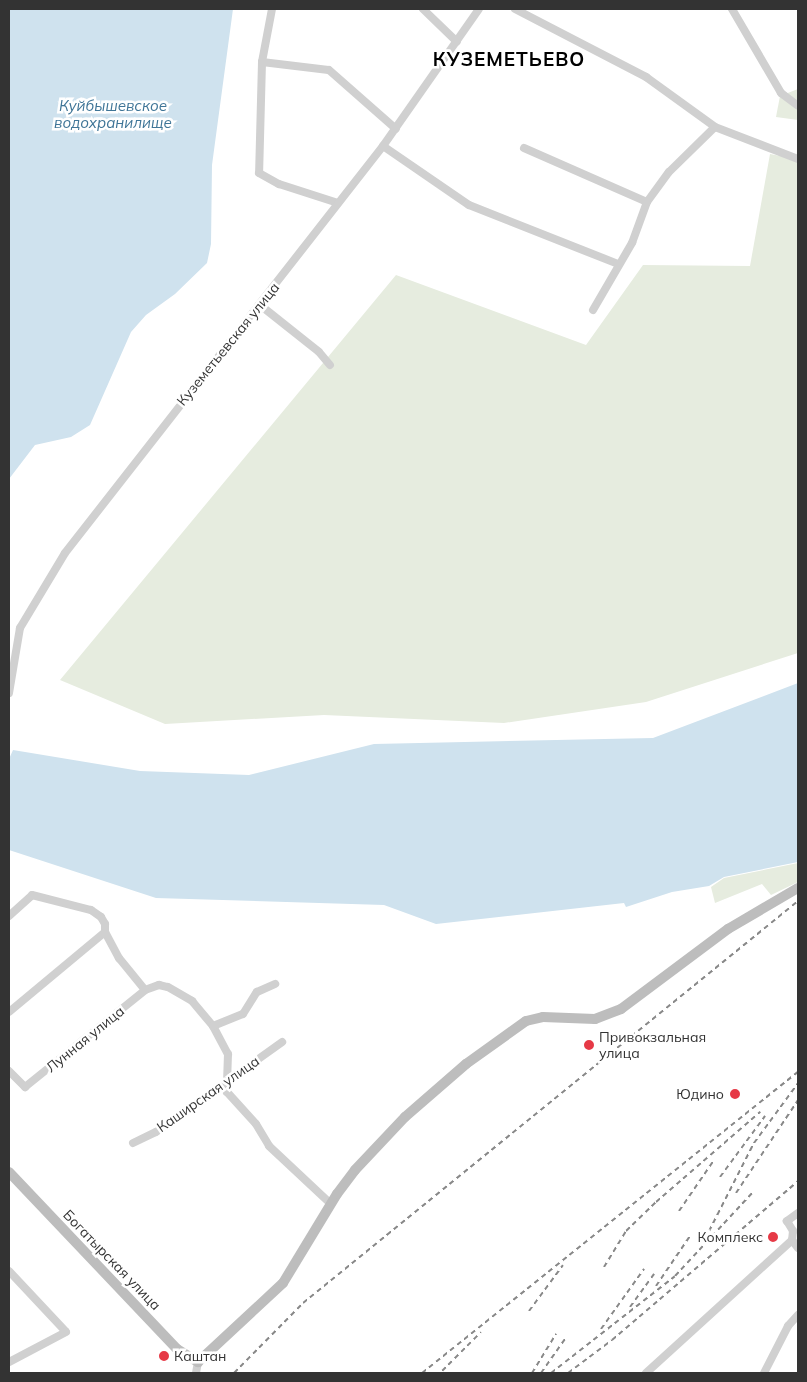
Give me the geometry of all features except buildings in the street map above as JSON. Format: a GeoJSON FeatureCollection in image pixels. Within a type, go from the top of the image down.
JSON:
{"type":"FeatureCollection","features":[{"type":"Feature","properties":{"kind":"main road"},"geometry":{"type":"LineString","coordinates":[[198,1362],[284,1284],[331,1204],[355,1170],[405,1117],[480,1054],[526,1021],[543,1017],[572,1020],[595,1019],[621,1009],[728,929],[798,888]]}},
{"type":"Feature","properties":{"kind":"main road","name":"Богатырская улица"},"geometry":{"type":"LineString","coordinates":[[9,1172],[177,1349],[198,1362]]}},
{"type":"Feature","properties":{"kind":"street"},"geometry":{"type":"LineString","coordinates":[[272,9],[262,62],[259,172],[279,184],[338,203]]}},
{"type":"Feature","properties":{"kind":"street"},"geometry":{"type":"LineString","coordinates":[[423,9],[457,42]]}},
{"type":"Feature","properties":{"kind":"street","name":"Куземетьевская улица"},"geometry":{"type":"LineString","coordinates":[[9,693],[20,628],[65,553],[396,129],[479,9]]}},
{"type":"Feature","properties":{"kind":"street"},"geometry":{"type":"LineString","coordinates":[[515,9],[646,77],[715,127],[798,159]]}},
{"type":"Feature","properties":{"kind":"street"},"geometry":{"type":"LineString","coordinates":[[732,9],[781,93],[798,106]]}},
{"type":"Feature","properties":{"kind":"street"},"geometry":{"type":"LineString","coordinates":[[262,62],[329,70],[396,129]]}},
{"type":"Feature","properties":{"kind":"street"},"geometry":{"type":"LineString","coordinates":[[593,310],[618,264],[632,243],[647,202],[669,172],[715,127]]}},
{"type":"Feature","properties":{"kind":"street"},"geometry":{"type":"LineString","coordinates":[[383,146],[469,205],[618,264]]}},
{"type":"Feature","properties":{"kind":"street"},"geometry":{"type":"LineString","coordinates":[[524,148],[647,202]]}},
{"type":"Feature","properties":{"kind":"street"},"geometry":{"type":"LineString","coordinates":[[260,305],[319,352],[330,365]]}},
{"type":"Feature","properties":{"kind":"street"},"geometry":{"type":"LineString","coordinates":[[9,916],[32,895],[91,910],[105,924],[104,932],[119,958],[146,990],[159,985],[168,987],[192,1001],[213,1026],[228,1054],[227,1092],[256,1124],[269,1146],[331,1204]]}},
{"type":"Feature","properties":{"kind":"street"},"geometry":{"type":"LineString","coordinates":[[9,1012],[104,932]]}},
{"type":"Feature","properties":{"kind":"street"},"geometry":{"type":"LineString","coordinates":[[213,1026],[243,1014],[257,992],[274,984]]}},
{"type":"Feature","properties":{"kind":"street","name":"Лунная улица"},"geometry":{"type":"LineString","coordinates":[[9,1071],[24,1087],[146,990]]}},
{"type":"Feature","properties":{"kind":"street","name":"Каширская улица"},"geometry":{"type":"LineString","coordinates":[[133,1143],[156,1132],[282,1042]]}},
{"type":"Feature","properties":{"kind":"street"},"geometry":{"type":"LineString","coordinates":[[646,1373],[792,1240],[793,1231],[787,1221],[798,1213]]}},
{"type":"Feature","properties":{"kind":"street"},"geometry":{"type":"LineString","coordinates":[[792,1240],[798,1248]]}},
{"type":"Feature","properties":{"kind":"street"},"geometry":{"type":"LineString","coordinates":[[9,1271],[66,1332],[9,1362]]}},
{"type":"Feature","properties":{"kind":"street"},"geometry":{"type":"LineString","coordinates":[[764,1373],[788,1326],[798,1315]]}},
{"type":"Feature","properties":{"kind":"street"},"geometry":{"type":"LineString","coordinates":[[196,1373],[198,1362]]}},
{"type":"Feature","properties":{"kind":"shaded area"},"geometry":{"type":"Polygon","coordinates":[[[798,89],[798,120],[776,117],[780,96],[798,89]]]}},
{"type":"Feature","properties":{"kind":"shaded area"},"geometry":{"type":"Polygon","coordinates":[[[798,144],[798,653],[646,702],[504,723],[324,715],[165,724],[60,680],[396,275],[586,345],[643,265],[750,266],[770,154],[796,159],[798,144]]]}},
{"type":"Feature","properties":{"kind":"shaded area"},"geometry":{"type":"Polygon","coordinates":[[[798,863],[798,882],[771,895],[762,884],[715,903],[711,887],[724,878],[798,863]]]}},
{"type":"Feature","properties":{"kind":"water","name":"Куйбышевское водохранилище"},"geometry":{"type":"Polygon","coordinates":[[[9,9],[233,9],[212,165],[211,244],[207,263],[175,294],[146,315],[131,332],[90,425],[71,437],[35,445],[9,479],[9,9]]]}},
{"type":"Feature","properties":{"kind":"water"},"geometry":{"type":"Polygon","coordinates":[[[798,683],[798,862],[724,877],[709,886],[672,892],[626,907],[624,903],[436,924],[384,905],[156,898],[9,850],[9,759],[13,750],[140,771],[249,775],[374,744],[653,738],[798,683]]]}},
{"type":"Feature","properties":{"kind":"railway"},"geometry":{"type":"LineString","coordinates":[[234,1373],[303,1303],[798,901]]}},
{"type":"Feature","properties":{"kind":"railway"},"geometry":{"type":"LineString","coordinates":[[422,1373],[798,1072]]}},
{"type":"Feature","properties":{"kind":"railway"},"geometry":{"type":"LineString","coordinates":[[705,1239],[754,1143],[798,1083]]}},
{"type":"Feature","properties":{"kind":"railway"},"geometry":{"type":"LineString","coordinates":[[736,1193],[798,1100]]}},
{"type":"Feature","properties":{"kind":"railway"},"geometry":{"type":"LineString","coordinates":[[604,1267],[626,1231],[656,1202],[760,1112]]}},
{"type":"Feature","properties":{"kind":"railway"},"geometry":{"type":"LineString","coordinates":[[720,1177],[765,1116]]}},
{"type":"Feature","properties":{"kind":"railway"},"geometry":{"type":"LineString","coordinates":[[679,1211],[714,1160]]}},
{"type":"Feature","properties":{"kind":"railway"},"geometry":{"type":"LineString","coordinates":[[568,1373],[612,1340],[798,1181]]}},
{"type":"Feature","properties":{"kind":"railway"},"geometry":{"type":"LineString","coordinates":[[551,1373],[675,1276],[753,1192]]}},
{"type":"Feature","properties":{"kind":"railway"},"geometry":{"type":"LineString","coordinates":[[656,1286],[690,1236]]}},
{"type":"Feature","properties":{"kind":"railway"},"geometry":{"type":"LineString","coordinates":[[529,1311],[563,1265]]}},
{"type":"Feature","properties":{"kind":"railway"},"geometry":{"type":"LineString","coordinates":[[601,1329],[644,1269]]}},
{"type":"Feature","properties":{"kind":"railway"},"geometry":{"type":"LineString","coordinates":[[630,1307],[654,1274]]}},
{"type":"Feature","properties":{"kind":"railway"},"geometry":{"type":"LineString","coordinates":[[442,1371],[481,1332]]}},
{"type":"Feature","properties":{"kind":"railway"},"geometry":{"type":"LineString","coordinates":[[532,1373],[556,1334]]}},
{"type":"Feature","properties":{"kind":"railway"},"geometry":{"type":"LineString","coordinates":[[541,1373],[565,1339]]}},
{"type":"Feature","properties":{"kind":"place","name":"Привокзальная улица"},"geometry":{"type":"Point","coordinates":[589,1045]}},
{"type":"Feature","properties":{"kind":"place","name":"Юдино"},"geometry":{"type":"Point","coordinates":[735,1094]}},
{"type":"Feature","properties":{"kind":"place","name":"Комплекс"},"geometry":{"type":"Point","coordinates":[773,1237]}},
{"type":"Feature","properties":{"kind":"place","name":"Каштан"},"geometry":{"type":"Point","coordinates":[164,1356]}},
{"type":"Feature","properties":{"kind":"district","name":"КУЗЕМЕТЬЕВО"},"geometry":{"type":"Point","coordinates":[509,60]}}]}
